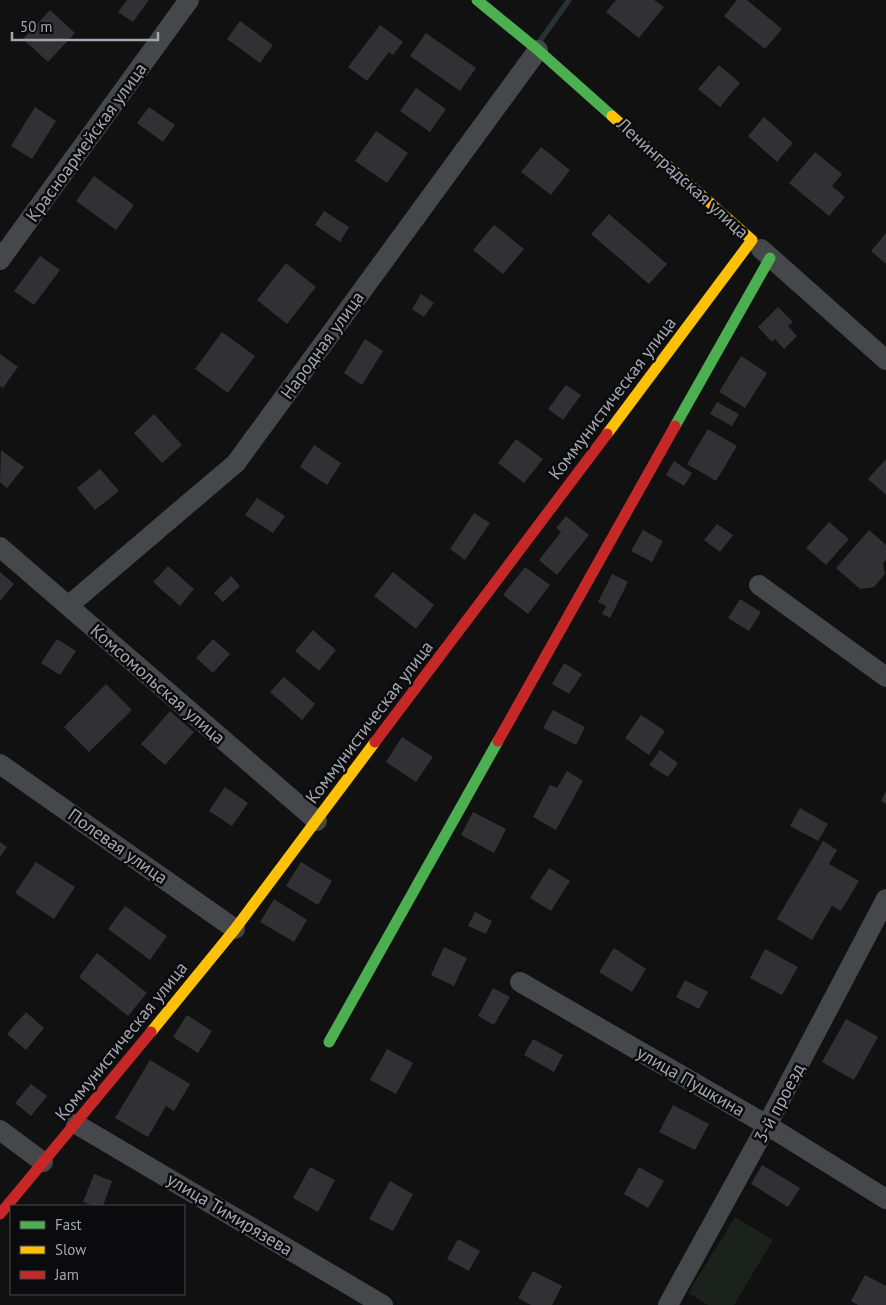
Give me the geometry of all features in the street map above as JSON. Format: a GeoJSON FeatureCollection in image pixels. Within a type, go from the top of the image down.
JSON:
{"type":"FeatureCollection","features":[{"type":"Feature","properties":{"kind":"street","name":"Красноармейская улица"},"geometry":{"type":"LineString","coordinates":[[0,260],[189,0]]}},
{"type":"Feature","properties":{"kind":"street","name":"Ленинградская улица"},"geometry":{"type":"LineString","coordinates":[[477,0],[538,50],[886,360]]}},
{"type":"Feature","properties":{"kind":"street","name":"Народная улица"},"geometry":{"type":"LineString","coordinates":[[68,606],[236,463],[538,50]]}},
{"type":"Feature","properties":{"kind":"street","name":"Коммунистическая улица"},"geometry":{"type":"LineString","coordinates":[[0,1214],[235,929],[752,240]]}},
{"type":"Feature","properties":{"kind":"street"},"geometry":{"type":"LineString","coordinates":[[329,1042],[770,258]]}},
{"type":"Feature","properties":{"kind":"street","name":"Комсомольская улица"},"geometry":{"type":"LineString","coordinates":[[0,547],[316,821]]}},
{"type":"Feature","properties":{"kind":"street"},"geometry":{"type":"LineString","coordinates":[[759,585],[886,677]]}},
{"type":"Feature","properties":{"kind":"street","name":"Полевая улица"},"geometry":{"type":"LineString","coordinates":[[0,764],[235,929]]}},
{"type":"Feature","properties":{"kind":"street","name":"3-й проезд"},"geometry":{"type":"LineString","coordinates":[[668,1305],[767,1125],[886,899]]}},
{"type":"Feature","properties":{"kind":"street","name":"улица Пушкина"},"geometry":{"type":"LineString","coordinates":[[520,982],[767,1125],[886,1199]]}},
{"type":"Feature","properties":{"kind":"street","name":"улица Тимирязева"},"geometry":{"type":"LineString","coordinates":[[76,1124],[383,1305]]}},
{"type":"Feature","properties":{"kind":"street"},"geometry":{"type":"LineString","coordinates":[[0,1130],[43,1162]]}},
{"type":"Feature","properties":{"kind":"shaded area"},"geometry":{"type":"Polygon","coordinates":[[[735,1217],[773,1240],[734,1305],[708,1305],[688,1293],[735,1217]]]}},
{"type":"Feature","properties":{"kind":"building"},"geometry":{"type":"Polygon","coordinates":[[[127,0],[149,0],[133,22],[118,12],[127,0]]]}},
{"type":"Feature","properties":{"kind":"building"},"geometry":{"type":"Polygon","coordinates":[[[616,0],[654,0],[664,7],[639,38],[606,12],[616,0]]]}},
{"type":"Feature","properties":{"kind":"building"},"geometry":{"type":"Polygon","coordinates":[[[737,0],[747,0],[782,29],[765,49],[724,16],[737,0]]]}},
{"type":"Feature","properties":{"kind":"building"},"geometry":{"type":"Polygon","coordinates":[[[50,10],[75,33],[48,62],[23,39],[50,10]]]}},
{"type":"Feature","properties":{"kind":"building"},"geometry":{"type":"Polygon","coordinates":[[[240,21],[273,45],[260,63],[227,39],[240,21]]]}},
{"type":"Feature","properties":{"kind":"building"},"geometry":{"type":"Polygon","coordinates":[[[380,25],[403,42],[393,55],[389,52],[367,81],[348,67],[380,25]]]}},
{"type":"Feature","properties":{"kind":"building"},"geometry":{"type":"Polygon","coordinates":[[[426,33],[476,68],[460,91],[410,56],[426,33]]]}},
{"type":"Feature","properties":{"kind":"building"},"geometry":{"type":"Polygon","coordinates":[[[719,65],[740,83],[720,107],[698,89],[719,65]]]}},
{"type":"Feature","properties":{"kind":"building"},"geometry":{"type":"Polygon","coordinates":[[[416,88],[446,109],[430,132],[400,111],[416,88]]]}},
{"type":"Feature","properties":{"kind":"building"},"geometry":{"type":"Polygon","coordinates":[[[35,107],[56,121],[32,159],[11,146],[35,107]]]}},
{"type":"Feature","properties":{"kind":"building"},"geometry":{"type":"Polygon","coordinates":[[[149,107],[175,125],[163,142],[137,123],[149,107]]]}},
{"type":"Feature","properties":{"kind":"building"},"geometry":{"type":"Polygon","coordinates":[[[764,117],[793,143],[777,162],[748,136],[764,117]]]}},
{"type":"Feature","properties":{"kind":"building"},"geometry":{"type":"Polygon","coordinates":[[[376,131],[408,153],[387,183],[355,161],[376,131]]]}},
{"type":"Feature","properties":{"kind":"building"},"geometry":{"type":"Polygon","coordinates":[[[541,147],[570,170],[551,195],[521,172],[541,147]]]}},
{"type":"Feature","properties":{"kind":"building"},"geometry":{"type":"Polygon","coordinates":[[[815,152],[842,174],[832,186],[845,197],[829,216],[789,183],[815,152]]]}},
{"type":"Feature","properties":{"kind":"building"},"geometry":{"type":"Polygon","coordinates":[[[94,176],[134,205],[116,230],[76,201],[94,176]]]}},
{"type":"Feature","properties":{"kind":"building"},"geometry":{"type":"Polygon","coordinates":[[[324,211],[349,227],[340,242],[315,225],[324,211]]]}},
{"type":"Feature","properties":{"kind":"building"},"geometry":{"type":"Polygon","coordinates":[[[609,214],[667,264],[649,284],[591,234],[609,214]]]}},
{"type":"Feature","properties":{"kind":"building"},"geometry":{"type":"Polygon","coordinates":[[[494,225],[524,249],[503,274],[473,250],[494,225]]]}},
{"type":"Feature","properties":{"kind":"building"},"geometry":{"type":"Polygon","coordinates":[[[886,233],[886,264],[871,251],[886,233]]]}},
{"type":"Feature","properties":{"kind":"building"},"geometry":{"type":"Polygon","coordinates":[[[40,256],[60,270],[34,305],[14,291],[40,256]]]}},
{"type":"Feature","properties":{"kind":"building"},"geometry":{"type":"Polygon","coordinates":[[[286,263],[316,287],[287,324],[257,300],[286,263]]]}},
{"type":"Feature","properties":{"kind":"building"},"geometry":{"type":"Polygon","coordinates":[[[421,294],[434,303],[424,317],[412,309],[421,294]]]}},
{"type":"Feature","properties":{"kind":"building"},"geometry":{"type":"Polygon","coordinates":[[[778,307],[793,322],[788,326],[797,336],[784,349],[775,339],[772,342],[758,327],[778,307]]]}},
{"type":"Feature","properties":{"kind":"building"},"geometry":{"type":"Polygon","coordinates":[[[222,332],[255,356],[228,393],[195,369],[222,332]]]}},
{"type":"Feature","properties":{"kind":"building"},"geometry":{"type":"Polygon","coordinates":[[[365,339],[383,351],[362,385],[344,373],[365,339]]]}},
{"type":"Feature","properties":{"kind":"building"},"geometry":{"type":"Polygon","coordinates":[[[0,354],[18,367],[3,388],[0,386],[0,354]]]}},
{"type":"Feature","properties":{"kind":"building"},"geometry":{"type":"Polygon","coordinates":[[[741,356],[767,373],[745,408],[719,392],[741,356]]]}},
{"type":"Feature","properties":{"kind":"building"},"geometry":{"type":"Polygon","coordinates":[[[566,385],[581,395],[563,420],[548,409],[566,385]]]}},
{"type":"Feature","properties":{"kind":"building"},"geometry":{"type":"Polygon","coordinates":[[[717,402],[739,414],[732,426],[710,414],[717,402]]]}},
{"type":"Feature","properties":{"kind":"building"},"geometry":{"type":"Polygon","coordinates":[[[154,414],[182,445],[162,463],[134,433],[154,414]]]}},
{"type":"Feature","properties":{"kind":"building"},"geometry":{"type":"Polygon","coordinates":[[[708,429],[737,446],[716,481],[687,464],[708,429]]]}},
{"type":"Feature","properties":{"kind":"building"},"geometry":{"type":"Polygon","coordinates":[[[516,439],[543,459],[524,483],[498,463],[516,439]]]}},
{"type":"Feature","properties":{"kind":"building"},"geometry":{"type":"Polygon","coordinates":[[[314,445],[341,463],[327,485],[300,467],[314,445]]]}},
{"type":"Feature","properties":{"kind":"building"},"geometry":{"type":"Polygon","coordinates":[[[1,450],[24,467],[7,488],[0,482],[1,450]]]}},
{"type":"Feature","properties":{"kind":"building"},"geometry":{"type":"Polygon","coordinates":[[[886,459],[886,495],[868,479],[886,459]]]}},
{"type":"Feature","properties":{"kind":"building"},"geometry":{"type":"Polygon","coordinates":[[[674,461],[692,473],[684,486],[666,475],[674,461]]]}},
{"type":"Feature","properties":{"kind":"building"},"geometry":{"type":"Polygon","coordinates":[[[100,469],[119,491],[95,510],[77,488],[100,469]]]}},
{"type":"Feature","properties":{"kind":"building"},"geometry":{"type":"Polygon","coordinates":[[[257,498],[285,516],[273,533],[245,515],[257,498]]]}},
{"type":"Feature","properties":{"kind":"building"},"geometry":{"type":"Polygon","coordinates":[[[474,513],[490,523],[465,560],[450,549],[474,513]]]}},
{"type":"Feature","properties":{"kind":"building"},"geometry":{"type":"Polygon","coordinates":[[[566,516],[589,535],[557,575],[539,560],[561,532],[556,528],[566,516]]]}},
{"type":"Feature","properties":{"kind":"building"},"geometry":{"type":"Polygon","coordinates":[[[829,522],[849,539],[826,565],[806,548],[829,522]]]}},
{"type":"Feature","properties":{"kind":"building"},"geometry":{"type":"Polygon","coordinates":[[[717,524],[733,535],[720,552],[704,540],[717,524]]]}},
{"type":"Feature","properties":{"kind":"building"},"geometry":{"type":"Polygon","coordinates":[[[643,530],[663,541],[652,562],[631,551],[643,530]]]}},
{"type":"Feature","properties":{"kind":"building"},"geometry":{"type":"Polygon","coordinates":[[[869,530],[886,545],[886,560],[883,563],[885,574],[874,587],[860,589],[836,568],[869,530]]]}},
{"type":"Feature","properties":{"kind":"building"},"geometry":{"type":"Polygon","coordinates":[[[168,566],[194,589],[180,606],[153,582],[168,566]]]}},
{"type":"Feature","properties":{"kind":"building"},"geometry":{"type":"Polygon","coordinates":[[[525,567],[550,585],[528,614],[503,595],[525,567]]]}},
{"type":"Feature","properties":{"kind":"building"},"geometry":{"type":"Polygon","coordinates":[[[0,572],[14,584],[0,601],[0,572]]]}},
{"type":"Feature","properties":{"kind":"building"},"geometry":{"type":"Polygon","coordinates":[[[393,572],[434,605],[416,629],[374,596],[393,572]]]}},
{"type":"Feature","properties":{"kind":"building"},"geometry":{"type":"Polygon","coordinates":[[[612,574],[628,582],[610,618],[602,614],[606,606],[598,602],[612,574]]]}},
{"type":"Feature","properties":{"kind":"building"},"geometry":{"type":"Polygon","coordinates":[[[231,576],[240,586],[223,602],[214,593],[231,576]]]}},
{"type":"Feature","properties":{"kind":"building"},"geometry":{"type":"Polygon","coordinates":[[[740,599],[761,612],[749,631],[728,618],[740,599]]]}},
{"type":"Feature","properties":{"kind":"building"},"geometry":{"type":"Polygon","coordinates":[[[313,630],[336,650],[319,671],[295,651],[313,630]]]}},
{"type":"Feature","properties":{"kind":"building"},"geometry":{"type":"Polygon","coordinates":[[[57,639],[76,651],[60,675],[41,663],[57,639]]]}},
{"type":"Feature","properties":{"kind":"building"},"geometry":{"type":"Polygon","coordinates":[[[213,639],[230,654],[213,673],[196,658],[213,639]]]}},
{"type":"Feature","properties":{"kind":"building"},"geometry":{"type":"Polygon","coordinates":[[[564,663],[582,674],[569,694],[552,684],[564,663]]]}},
{"type":"Feature","properties":{"kind":"building"},"geometry":{"type":"Polygon","coordinates":[[[284,677],[315,704],[302,720],[270,692],[284,677]]]}},
{"type":"Feature","properties":{"kind":"building"},"geometry":{"type":"Polygon","coordinates":[[[106,684],[132,710],[89,752],[64,727],[106,684]]]}},
{"type":"Feature","properties":{"kind":"building"},"geometry":{"type":"Polygon","coordinates":[[[553,710],[585,727],[576,745],[543,728],[553,710]]]}},
{"type":"Feature","properties":{"kind":"building"},"geometry":{"type":"Polygon","coordinates":[[[170,711],[194,732],[165,765],[141,744],[170,711]]]}},
{"type":"Feature","properties":{"kind":"building"},"geometry":{"type":"Polygon","coordinates":[[[641,715],[665,731],[649,755],[625,738],[641,715]]]}},
{"type":"Feature","properties":{"kind":"building"},"geometry":{"type":"Polygon","coordinates":[[[402,737],[433,757],[416,782],[386,762],[402,737]]]}},
{"type":"Feature","properties":{"kind":"building"},"geometry":{"type":"Polygon","coordinates":[[[660,750],[678,763],[668,777],[649,765],[660,750]]]}},
{"type":"Feature","properties":{"kind":"building"},"geometry":{"type":"Polygon","coordinates":[[[567,771],[583,781],[556,830],[533,817],[550,785],[557,788],[567,771]]]}},
{"type":"Feature","properties":{"kind":"building"},"geometry":{"type":"Polygon","coordinates":[[[225,787],[248,803],[232,826],[209,811],[225,787]]]}},
{"type":"Feature","properties":{"kind":"building"},"geometry":{"type":"Polygon","coordinates":[[[886,791],[886,804],[881,801],[886,791]]]}},
{"type":"Feature","properties":{"kind":"building"},"geometry":{"type":"Polygon","coordinates":[[[800,808],[828,824],[818,841],[790,826],[800,808]]]}},
{"type":"Feature","properties":{"kind":"building"},"geometry":{"type":"Polygon","coordinates":[[[473,812],[506,829],[494,853],[461,835],[473,812]]]}},
{"type":"Feature","properties":{"kind":"building"},"geometry":{"type":"Polygon","coordinates":[[[823,841],[837,850],[829,864],[859,881],[841,911],[832,906],[812,940],[777,919],[823,841]]]}},
{"type":"Feature","properties":{"kind":"building"},"geometry":{"type":"Polygon","coordinates":[[[0,842],[7,847],[0,857],[0,842]]]}},
{"type":"Feature","properties":{"kind":"building"},"geometry":{"type":"Polygon","coordinates":[[[36,862],[75,887],[54,919],[15,893],[36,862]]]}},
{"type":"Feature","properties":{"kind":"building"},"geometry":{"type":"Polygon","coordinates":[[[301,862],[332,881],[318,905],[286,886],[301,862]]]}},
{"type":"Feature","properties":{"kind":"building"},"geometry":{"type":"Polygon","coordinates":[[[549,868],[570,881],[551,911],[530,898],[549,868]]]}},
{"type":"Feature","properties":{"kind":"building"},"geometry":{"type":"Polygon","coordinates":[[[274,899],[307,920],[294,942],[260,922],[274,899]]]}},
{"type":"Feature","properties":{"kind":"building"},"geometry":{"type":"Polygon","coordinates":[[[125,906],[167,936],[150,960],[108,929],[125,906]]]}},
{"type":"Feature","properties":{"kind":"building"},"geometry":{"type":"Polygon","coordinates":[[[475,912],[492,921],[486,934],[468,926],[475,912]]]}},
{"type":"Feature","properties":{"kind":"building"},"geometry":{"type":"Polygon","coordinates":[[[444,947],[467,958],[454,986],[431,975],[444,947]]]}},
{"type":"Feature","properties":{"kind":"building"},"geometry":{"type":"Polygon","coordinates":[[[614,948],[646,969],[632,992],[599,972],[614,948]]]}},
{"type":"Feature","properties":{"kind":"building"},"geometry":{"type":"Polygon","coordinates":[[[765,949],[798,967],[782,995],[750,978],[765,949]]]}},
{"type":"Feature","properties":{"kind":"building"},"geometry":{"type":"Polygon","coordinates":[[[97,953],[147,993],[128,1016],[79,977],[97,953]]]}},
{"type":"Feature","properties":{"kind":"building"},"geometry":{"type":"Polygon","coordinates":[[[685,980],[708,992],[699,1009],[676,997],[685,980]]]}},
{"type":"Feature","properties":{"kind":"building"},"geometry":{"type":"Polygon","coordinates":[[[493,988],[510,997],[494,1025],[478,1016],[493,988]]]}},
{"type":"Feature","properties":{"kind":"building"},"geometry":{"type":"Polygon","coordinates":[[[26,1012],[44,1028],[26,1050],[7,1034],[26,1012]]]}},
{"type":"Feature","properties":{"kind":"building"},"geometry":{"type":"Polygon","coordinates":[[[187,1015],[212,1031],[198,1053],[173,1037],[187,1015]]]}},
{"type":"Feature","properties":{"kind":"building"},"geometry":{"type":"Polygon","coordinates":[[[846,1019],[878,1037],[854,1080],[822,1062],[846,1019]]]}},
{"type":"Feature","properties":{"kind":"building"},"geometry":{"type":"Polygon","coordinates":[[[533,1039],[563,1055],[554,1072],[524,1055],[533,1039]]]}},
{"type":"Feature","properties":{"kind":"building"},"geometry":{"type":"Polygon","coordinates":[[[387,1049],[413,1063],[396,1094],[370,1080],[387,1049]]]}},
{"type":"Feature","properties":{"kind":"building"},"geometry":{"type":"Polygon","coordinates":[[[150,1060],[190,1084],[174,1111],[166,1106],[148,1137],[115,1118],[150,1060]]]}},
{"type":"Feature","properties":{"kind":"building"},"geometry":{"type":"Polygon","coordinates":[[[31,1084],[47,1096],[31,1116],[15,1103],[31,1084]]]}},
{"type":"Feature","properties":{"kind":"building"},"geometry":{"type":"Polygon","coordinates":[[[673,1105],[709,1124],[695,1150],[659,1132],[673,1105]]]}},
{"type":"Feature","properties":{"kind":"building"},"geometry":{"type":"Polygon","coordinates":[[[762,1165],[800,1188],[788,1207],[751,1184],[762,1165]]]}},
{"type":"Feature","properties":{"kind":"building"},"geometry":{"type":"Polygon","coordinates":[[[310,1167],[335,1180],[318,1212],[293,1198],[310,1167]]]}},
{"type":"Feature","properties":{"kind":"building"},"geometry":{"type":"Polygon","coordinates":[[[639,1167],[664,1181],[648,1208],[624,1194],[639,1167]]]}},
{"type":"Feature","properties":{"kind":"building"},"geometry":{"type":"Polygon","coordinates":[[[94,1174],[112,1181],[103,1205],[92,1205],[83,1202],[94,1174]]]}},
{"type":"Feature","properties":{"kind":"building"},"geometry":{"type":"Polygon","coordinates":[[[390,1181],[413,1194],[393,1231],[369,1219],[390,1181]]]}},
{"type":"Feature","properties":{"kind":"building"},"geometry":{"type":"Polygon","coordinates":[[[458,1239],[480,1251],[469,1271],[447,1259],[458,1239]]]}},
{"type":"Feature","properties":{"kind":"building"},"geometry":{"type":"Polygon","coordinates":[[[533,1271],[562,1286],[552,1305],[531,1305],[518,1298],[533,1271]]]}},
{"type":"Feature","properties":{"kind":"building"},"geometry":{"type":"Polygon","coordinates":[[[865,1275],[886,1286],[886,1305],[858,1305],[851,1301],[865,1275]]]}},
{"type":"Feature","properties":{"kind":"waterway"},"geometry":{"type":"LineString","coordinates":[[540,41],[569,0]]}},
{"type":"Feature","properties":{"kind":"traffic: fast"},"geometry":{"type":"LineString","coordinates":[[477,0],[538,50],[612,116]]}},
{"type":"Feature","properties":{"kind":"traffic: fast"},"geometry":{"type":"LineString","coordinates":[[675,426],[770,258]]}},
{"type":"Feature","properties":{"kind":"traffic: fast"},"geometry":{"type":"LineString","coordinates":[[329,1042],[498,741]]}},
{"type":"Feature","properties":{"kind":"traffic: slow"},"geometry":{"type":"LineString","coordinates":[[607,434],[752,240],[612,116]]}},
{"type":"Feature","properties":{"kind":"traffic: slow"},"geometry":{"type":"LineString","coordinates":[[151,1032],[235,929],[375,742]]}},
{"type":"Feature","properties":{"kind":"traffic: jam"},"geometry":{"type":"LineString","coordinates":[[498,741],[675,426]]}},
{"type":"Feature","properties":{"kind":"traffic: jam"},"geometry":{"type":"LineString","coordinates":[[375,742],[607,434]]}},
{"type":"Feature","properties":{"kind":"traffic: jam"},"geometry":{"type":"LineString","coordinates":[[0,1214],[151,1032]]}}]}
